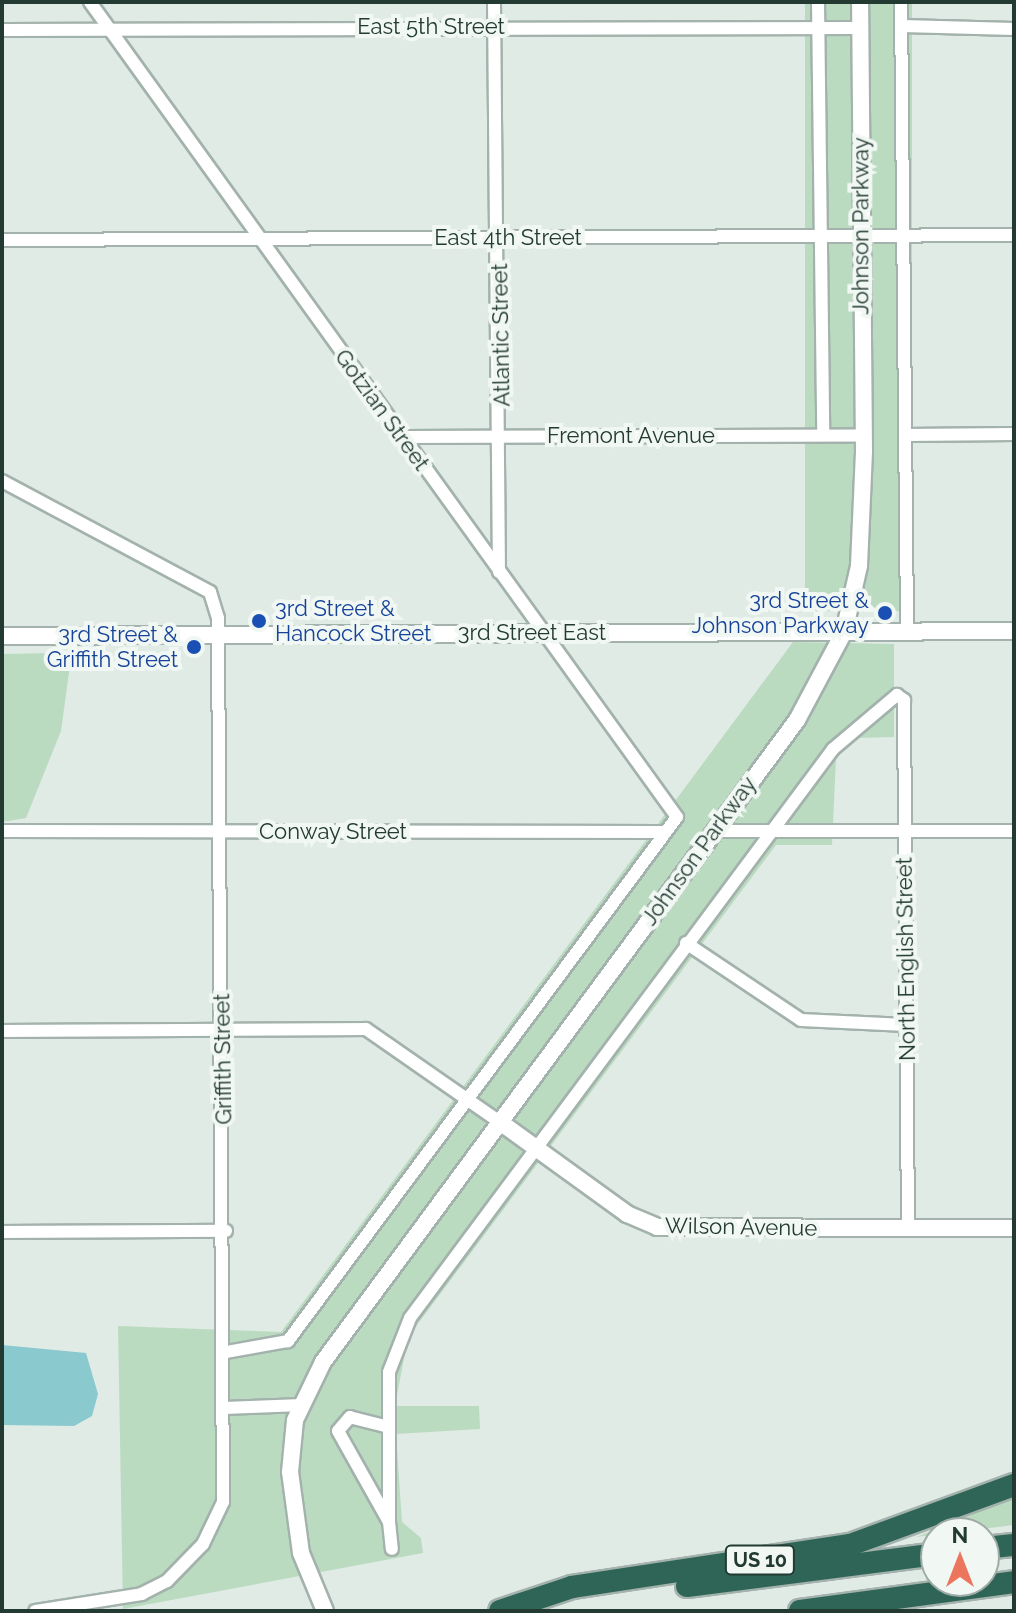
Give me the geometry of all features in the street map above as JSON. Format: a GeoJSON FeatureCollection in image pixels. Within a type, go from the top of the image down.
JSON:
{"type":"FeatureCollection","features":[{"type":"Feature","properties":{"kind":"highway","name":"US 10"},"geometry":{"type":"LineString","coordinates":[[501,1611],[572,1587],[850,1545],[1014,1485]]}},
{"type":"Feature","properties":{"kind":"highway"},"geometry":{"type":"LineString","coordinates":[[501,1611],[920,1556]]}},
{"type":"Feature","properties":{"kind":"highway"},"geometry":{"type":"LineString","coordinates":[[800,1611],[1014,1582]]}},
{"type":"Feature","properties":{"kind":"street","name":"Gotzian Street"},"geometry":{"type":"LineString","coordinates":[[90,2],[677,817]]}},
{"type":"Feature","properties":{"kind":"street","name":"Atlantic Street"},"geometry":{"type":"LineString","coordinates":[[494,2],[502,437],[499,572]]}},
{"type":"Feature","properties":{"kind":"street","name":"Johnson Parkway"},"geometry":{"type":"LineString","coordinates":[[818,2],[823,435]]}},
{"type":"Feature","properties":{"kind":"street","name":"Johnson Parkway"},"geometry":{"type":"LineString","coordinates":[[325,1611],[301,1553],[291,1499],[292,1444],[302,1405],[336,1341],[797,720],[844,632],[859,566],[860,2]]}},
{"type":"Feature","properties":{"kind":"street","name":"Johnson Parkway"},"geometry":{"type":"LineString","coordinates":[[901,2],[907,632]]}},
{"type":"Feature","properties":{"kind":"street","name":"East 5th Street"},"geometry":{"type":"LineString","coordinates":[[2,30],[494,26],[860,28]]}},
{"type":"Feature","properties":{"kind":"street"},"geometry":{"type":"LineString","coordinates":[[902,26],[1014,29]]}},
{"type":"Feature","properties":{"kind":"street","name":"East 4th Street"},"geometry":{"type":"LineString","coordinates":[[2,240],[1014,235]]}},
{"type":"Feature","properties":{"kind":"street"},"geometry":{"type":"LineString","coordinates":[[906,435],[1014,434]]}},
{"type":"Feature","properties":{"kind":"street","name":"Fremont Avenue"},"geometry":{"type":"LineString","coordinates":[[402,437],[861,435]]}},
{"type":"Feature","properties":{"kind":"street","name":"Griffith Street"},"geometry":{"type":"LineString","coordinates":[[2,481],[210,592],[218,634],[226,1231],[224,1483],[217,1520],[167,1581],[142,1594],[35,1611]]}},
{"type":"Feature","properties":{"kind":"street","name":"3rd Street East"},"geometry":{"type":"LineString","coordinates":[[2,636],[1014,631]]}},
{"type":"Feature","properties":{"kind":"street","name":"Johnson Parkway"},"geometry":{"type":"LineString","coordinates":[[392,1549],[385,1426],[399,1337],[686,943],[833,749],[897,695]]}},
{"type":"Feature","properties":{"kind":"street","name":"North English Street"},"geometry":{"type":"LineString","coordinates":[[897,695],[904,700],[908,1228]]}},
{"type":"Feature","properties":{"kind":"street","name":"Johnson Parkway"},"geometry":{"type":"LineString","coordinates":[[226,1352],[288,1341],[677,817]]}},
{"type":"Feature","properties":{"kind":"street","name":"Conway Street"},"geometry":{"type":"LineString","coordinates":[[2,831],[665,832]]}},
{"type":"Feature","properties":{"kind":"street"},"geometry":{"type":"LineString","coordinates":[[715,831],[1014,831]]}},
{"type":"Feature","properties":{"kind":"street"},"geometry":{"type":"LineString","coordinates":[[686,943],[801,1020],[906,1025]]}},
{"type":"Feature","properties":{"kind":"street"},"geometry":{"type":"LineString","coordinates":[[2,1031],[366,1029],[500,1122]]}},
{"type":"Feature","properties":{"kind":"street","name":"Wilson Avenue"},"geometry":{"type":"LineString","coordinates":[[500,1122],[627,1214],[657,1227],[1014,1228]]}},
{"type":"Feature","properties":{"kind":"street"},"geometry":{"type":"LineString","coordinates":[[2,1232],[226,1231]]}},
{"type":"Feature","properties":{"kind":"street"},"geometry":{"type":"LineString","coordinates":[[224,1408],[302,1405]]}},
{"type":"Feature","properties":{"kind":"street"},"geometry":{"type":"LineString","coordinates":[[385,1426],[350,1417],[338,1431],[389,1522]]}},
{"type":"Feature","properties":{"kind":"green space"},"geometry":{"type":"Polygon","coordinates":[[[805,2],[912,2],[912,611],[805,611],[805,2]]]}},
{"type":"Feature","properties":{"kind":"green space"},"geometry":{"type":"Polygon","coordinates":[[[793,642],[894,644],[894,737],[855,738],[836,758],[832,845],[776,845],[408,1337],[395,1406],[479,1406],[480,1429],[396,1434],[402,1522],[421,1538],[423,1553],[123,1609],[118,1326],[281,1332],[793,642]]]}},
{"type":"Feature","properties":{"kind":"green space"},"geometry":{"type":"Polygon","coordinates":[[[57,653],[71,658],[61,731],[26,818],[2,822],[2,654],[57,653]]]}},
{"type":"Feature","properties":{"kind":"green space"},"geometry":{"type":"Polygon","coordinates":[[[1014,1494],[1014,1525],[1000,1527],[1000,1517],[966,1517],[1014,1494]]]}},
{"type":"Feature","properties":{"kind":"water"},"geometry":{"type":"Polygon","coordinates":[[[2,1345],[86,1353],[98,1394],[92,1416],[74,1426],[2,1425],[2,1345]]]}},
{"type":"Feature","properties":{"kind":"place","name":"3rd Street & Johnson Parkway"},"geometry":{"type":"Point","coordinates":[885,613]}},
{"type":"Feature","properties":{"kind":"place","name":"3rd Street & Hancock Street"},"geometry":{"type":"Point","coordinates":[259,621]}},
{"type":"Feature","properties":{"kind":"place","name":"3rd Street & Griffith Street"},"geometry":{"type":"Point","coordinates":[194,647]}}]}
